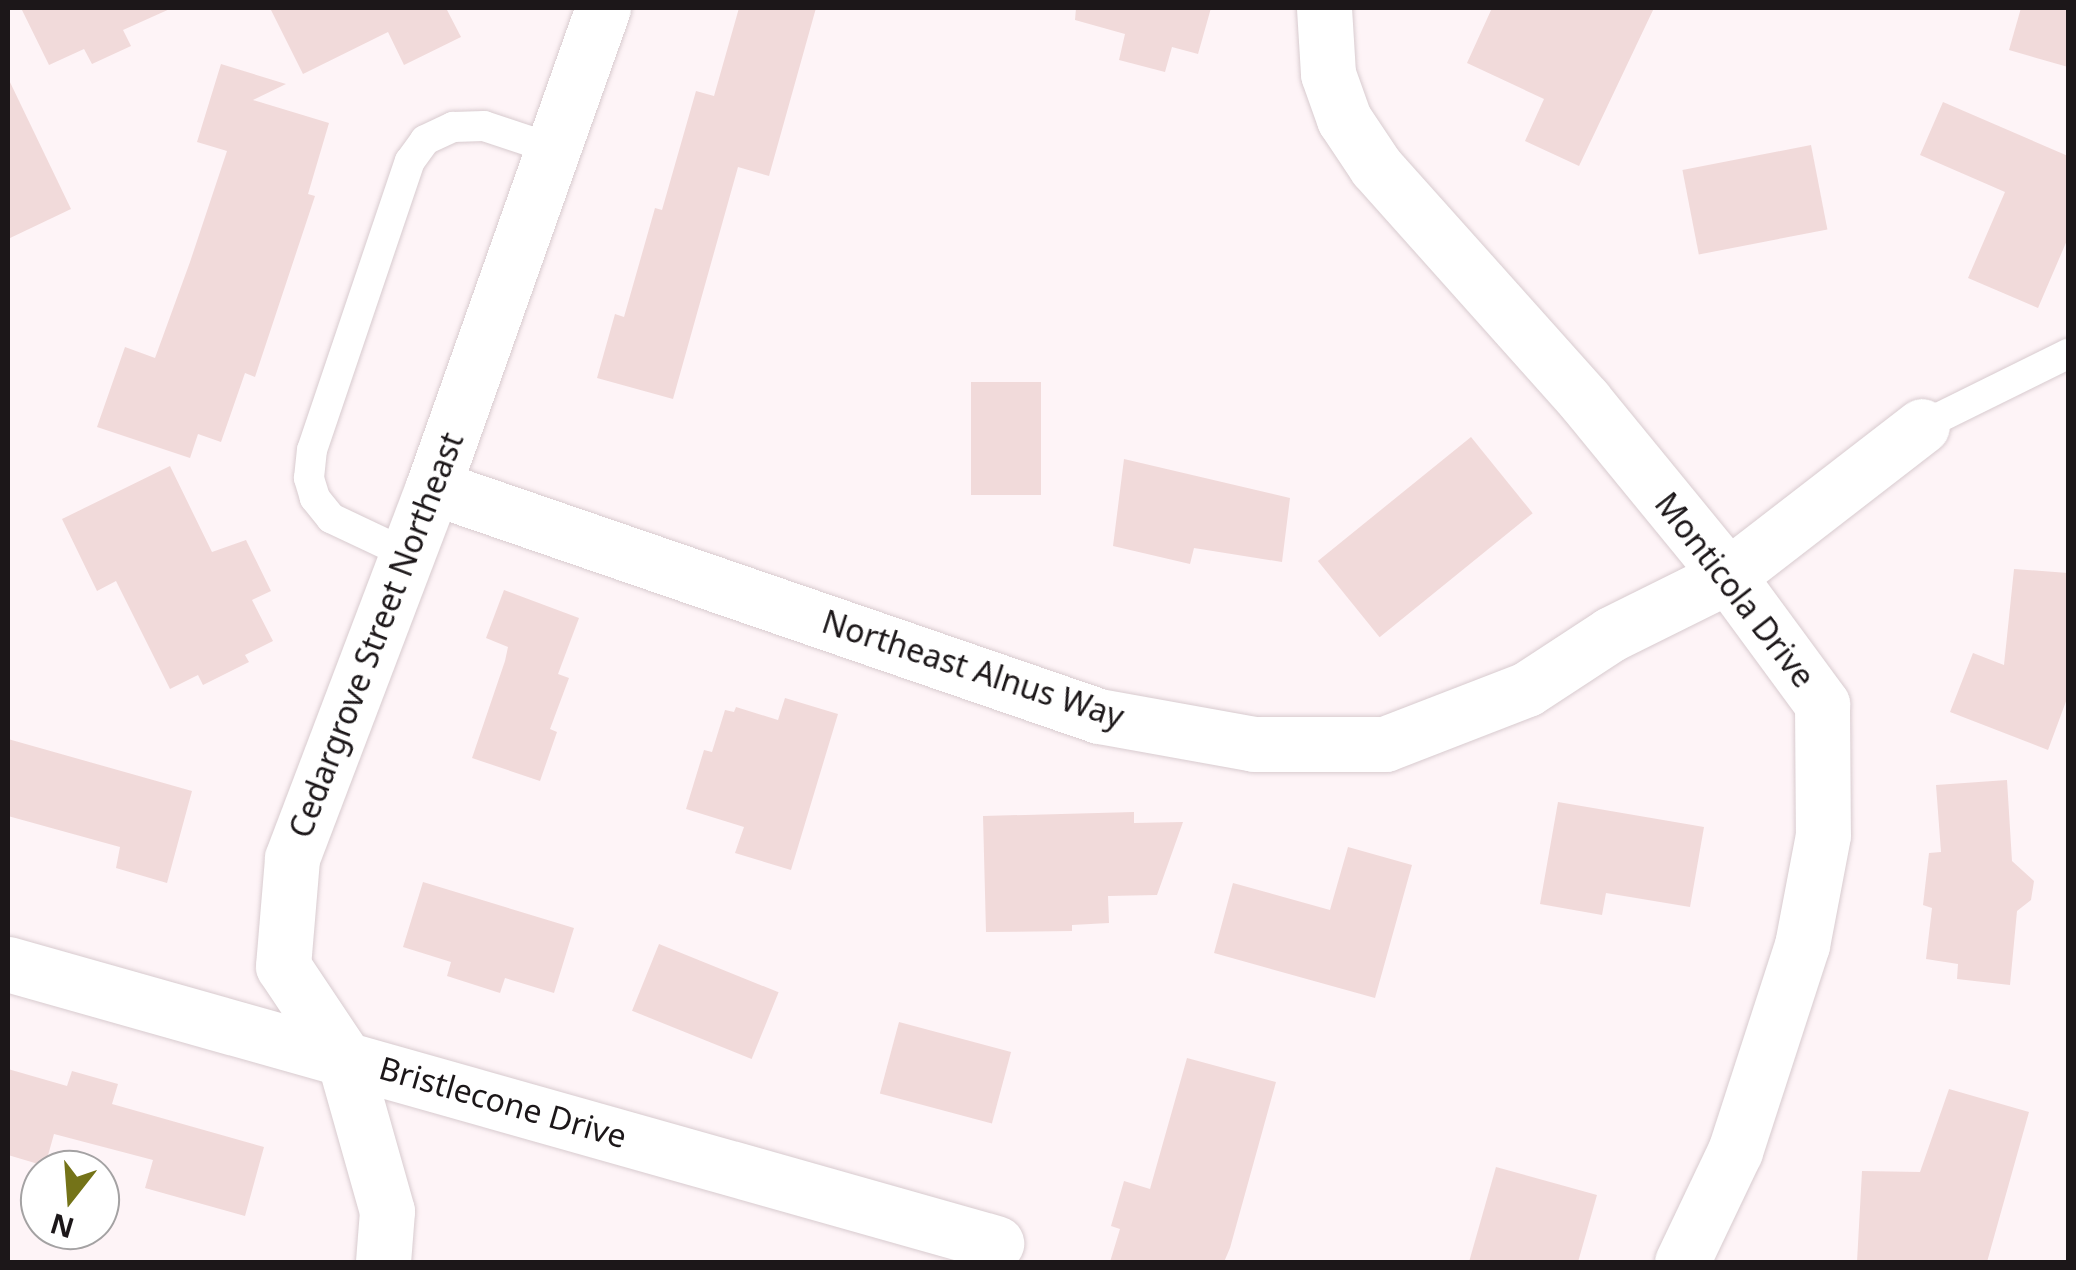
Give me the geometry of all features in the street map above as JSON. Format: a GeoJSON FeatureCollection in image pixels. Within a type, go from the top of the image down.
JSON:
{"type":"FeatureCollection","features":[{"type":"Feature","properties":{"kind":"street","name":"Cedargrove Street Northeast"},"geometry":{"type":"LineString","coordinates":[[383,1262],[388,1211],[343,1056],[283,966],[292,858],[433,488],[603,8]]}},
{"type":"Feature","properties":{"kind":"street","name":"Monticola Drive"},"geometry":{"type":"LineString","coordinates":[[1324,8],[1328,74],[1344,119],[1376,167],[1585,401],[1728,576],[1822,704],[1823,835],[1802,945],[1735,1151],[1682,1262]]}},
{"type":"Feature","properties":{"kind":"street","name":"Northeast Alnus Way"},"geometry":{"type":"LineString","coordinates":[[433,488],[1099,716],[1254,744],[1385,744],[1527,690],[1611,634],[1728,576],[1922,426]]}},
{"type":"Feature","properties":{"kind":"street","name":"Bristlecone Drive"},"geometry":{"type":"LineString","coordinates":[[8,964],[996,1244]]}},
{"type":"Feature","properties":{"kind":"lane"},"geometry":{"type":"LineString","coordinates":[[407,554],[331,518],[316,498],[310,478],[312,450],[410,160],[426,140],[452,128],[484,126],[553,149]]}},
{"type":"Feature","properties":{"kind":"lane"},"geometry":{"type":"LineString","coordinates":[[1922,426],[2068,354]]}},
{"type":"Feature","properties":{"kind":"building"},"geometry":{"type":"Polygon","coordinates":[[[21,8],[172,8],[123,30],[131,46],[92,64],[84,49],[49,65],[21,8]]]}},
{"type":"Feature","properties":{"kind":"building"},"geometry":{"type":"Polygon","coordinates":[[[270,8],[446,8],[461,37],[404,65],[388,32],[303,74],[270,8]]]}},
{"type":"Feature","properties":{"kind":"building"},"geometry":{"type":"Polygon","coordinates":[[[739,8],[816,8],[769,176],[738,167],[673,399],[597,378],[615,314],[624,317],[655,208],[662,210],[696,91],[714,96],[739,8]]]}},
{"type":"Feature","properties":{"kind":"building"},"geometry":{"type":"Polygon","coordinates":[[[1076,8],[1211,8],[1198,54],[1172,47],[1165,72],[1119,60],[1125,34],[1075,20],[1076,8]]]}},
{"type":"Feature","properties":{"kind":"building"},"geometry":{"type":"Polygon","coordinates":[[[1492,8],[1654,8],[1579,166],[1525,141],[1544,99],[1467,63],[1492,8]]]}},
{"type":"Feature","properties":{"kind":"building"},"geometry":{"type":"Polygon","coordinates":[[[2021,8],[2068,8],[2068,67],[2009,50],[2021,8]]]}},
{"type":"Feature","properties":{"kind":"building"},"geometry":{"type":"Polygon","coordinates":[[[221,64],[286,84],[253,100],[329,123],[308,194],[315,196],[255,377],[245,373],[221,442],[198,434],[190,458],[97,427],[125,347],[155,358],[190,262],[227,151],[197,142],[221,64]]]}},
{"type":"Feature","properties":{"kind":"building"},"geometry":{"type":"Polygon","coordinates":[[[8,78],[71,209],[8,239],[8,78]]]}},
{"type":"Feature","properties":{"kind":"building"},"geometry":{"type":"Polygon","coordinates":[[[1943,102],[2068,156],[2068,238],[2038,308],[1968,278],[2005,192],[1920,155],[1943,102]]]}},
{"type":"Feature","properties":{"kind":"building"},"geometry":{"type":"Polygon","coordinates":[[[1811,145],[1827,229],[1699,254],[1682,170],[1811,145]]]}},
{"type":"Feature","properties":{"kind":"building"},"geometry":{"type":"Polygon","coordinates":[[[971,382],[1041,382],[1041,495],[971,495],[971,382]]]}},
{"type":"Feature","properties":{"kind":"building"},"geometry":{"type":"Polygon","coordinates":[[[1471,437],[1533,513],[1380,637],[1318,561],[1471,437]]]}},
{"type":"Feature","properties":{"kind":"building"},"geometry":{"type":"Polygon","coordinates":[[[1124,459],[1290,498],[1282,562],[1194,548],[1190,564],[1113,546],[1124,459]]]}},
{"type":"Feature","properties":{"kind":"building"},"geometry":{"type":"Polygon","coordinates":[[[170,466],[212,552],[246,540],[271,591],[252,600],[273,641],[245,655],[249,662],[203,685],[198,675],[170,689],[116,581],[97,591],[62,519],[170,466]]]}},
{"type":"Feature","properties":{"kind":"building"},"geometry":{"type":"Polygon","coordinates":[[[2014,569],[2068,573],[2068,696],[2048,750],[1950,712],[1973,653],[2004,665],[2014,569]]]}},
{"type":"Feature","properties":{"kind":"building"},"geometry":{"type":"Polygon","coordinates":[[[504,590],[579,618],[558,674],[569,678],[550,729],[557,732],[540,781],[472,758],[508,647],[486,638],[504,590]]]}},
{"type":"Feature","properties":{"kind":"building"},"geometry":{"type":"Polygon","coordinates":[[[785,698],[838,714],[791,870],[735,853],[744,827],[686,809],[704,750],[712,752],[725,710],[734,712],[736,707],[778,720],[785,698]]]}},
{"type":"Feature","properties":{"kind":"building"},"geometry":{"type":"Polygon","coordinates":[[[8,739],[192,791],[167,883],[116,868],[120,847],[8,816],[8,739]]]}},
{"type":"Feature","properties":{"kind":"building"},"geometry":{"type":"Polygon","coordinates":[[[2007,780],[2012,861],[2034,881],[2031,900],[2017,911],[2010,985],[1957,979],[1958,964],[1926,959],[1932,908],[1923,905],[1929,853],[1941,852],[1936,785],[2007,780]]]}},
{"type":"Feature","properties":{"kind":"building"},"geometry":{"type":"Polygon","coordinates":[[[1558,802],[1704,827],[1690,907],[1606,893],[1602,915],[1540,904],[1558,802]]]}},
{"type":"Feature","properties":{"kind":"building"},"geometry":{"type":"Polygon","coordinates":[[[1134,812],[1134,823],[1183,822],[1157,895],[1108,896],[1109,923],[1072,925],[1072,931],[986,932],[983,816],[1134,812]]]}},
{"type":"Feature","properties":{"kind":"building"},"geometry":{"type":"Polygon","coordinates":[[[1348,847],[1412,865],[1375,998],[1214,953],[1233,883],[1330,910],[1348,847]]]}},
{"type":"Feature","properties":{"kind":"building"},"geometry":{"type":"Polygon","coordinates":[[[423,882],[574,928],[554,993],[505,978],[500,993],[447,976],[451,962],[403,947],[423,882]]]}},
{"type":"Feature","properties":{"kind":"building"},"geometry":{"type":"Polygon","coordinates":[[[659,944],[779,992],[752,1059],[632,1011],[659,944]]]}},
{"type":"Feature","properties":{"kind":"building"},"geometry":{"type":"Polygon","coordinates":[[[899,1022],[1011,1052],[992,1124],[880,1093],[899,1022]]]}},
{"type":"Feature","properties":{"kind":"building"},"geometry":{"type":"Polygon","coordinates":[[[1187,1058],[1276,1082],[1230,1248],[1224,1262],[1110,1262],[1120,1229],[1111,1226],[1124,1181],[1150,1189],[1187,1058]]]}},
{"type":"Feature","properties":{"kind":"building"},"geometry":{"type":"Polygon","coordinates":[[[8,1069],[67,1086],[72,1071],[118,1084],[112,1104],[264,1147],[245,1216],[145,1188],[153,1160],[120,1150],[54,1134],[50,1150],[20,1150],[20,1159],[8,1155],[8,1069]]]}},
{"type":"Feature","properties":{"kind":"building"},"geometry":{"type":"Polygon","coordinates":[[[1949,1089],[2029,1112],[1987,1262],[1857,1262],[1862,1171],[1920,1172],[1949,1089]]]}},
{"type":"Feature","properties":{"kind":"building"},"geometry":{"type":"Polygon","coordinates":[[[1496,1167],[1597,1195],[1578,1262],[1469,1262],[1496,1167]]]}}]}
